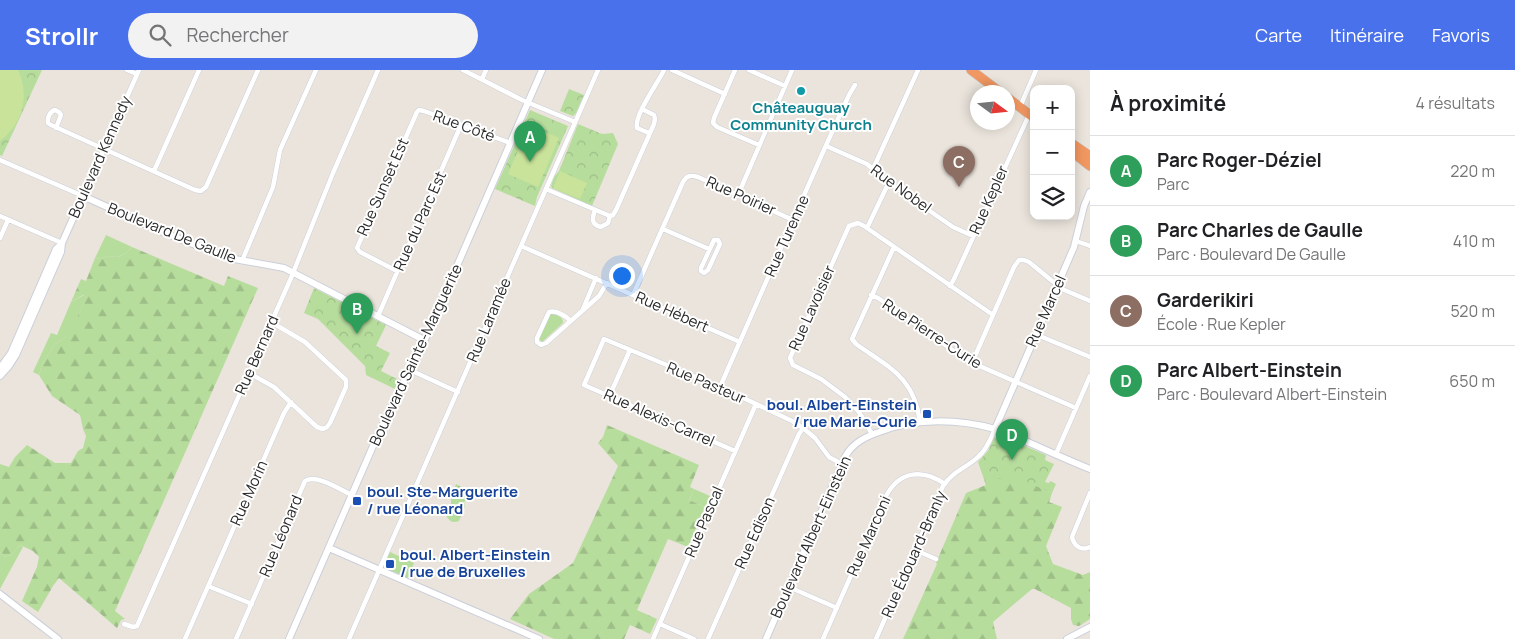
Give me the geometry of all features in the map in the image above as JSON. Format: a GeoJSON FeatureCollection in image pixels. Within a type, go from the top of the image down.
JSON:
{"type":"FeatureCollection","features":[{"type":"Feature","properties":{"kind":"highway"},"geometry":{"type":"LineString","coordinates":[[974,71],[991,85]]}},
{"type":"Feature","properties":{"kind":"highway"},"geometry":{"type":"LineString","coordinates":[[1015,104],[1030,115]]}},
{"type":"Feature","properties":{"kind":"highway"},"geometry":{"type":"LineString","coordinates":[[1075,146],[1090,156]]}},
{"type":"Feature","properties":{"kind":"highway"},"geometry":{"type":"LineString","coordinates":[[1075,155],[1090,166]]}},
{"type":"Feature","properties":{"kind":"street"},"geometry":{"type":"LineString","coordinates":[[127,70],[138,72]]}},
{"type":"Feature","properties":{"kind":"street"},"geometry":{"type":"LineString","coordinates":[[154,171],[199,70]]}},
{"type":"Feature","properties":{"kind":"street"},"geometry":{"type":"LineString","coordinates":[[56,128],[195,190],[204,190],[258,70]]}},
{"type":"Feature","properties":{"kind":"street"},"geometry":{"type":"LineString","coordinates":[[242,261],[273,187],[279,152],[316,70]]}},
{"type":"Feature","properties":{"kind":"street","name":"Rue Bernard"},"geometry":{"type":"LineString","coordinates":[[124,624],[135,628],[137,626],[294,272],[331,179],[378,70]]}},
{"type":"Feature","properties":{"kind":"street"},"geometry":{"type":"LineString","coordinates":[[463,70],[528,102],[575,122]]}},
{"type":"Feature","properties":{"kind":"street"},"geometry":{"type":"LineString","coordinates":[[482,79],[486,70]]}},
{"type":"Feature","properties":{"kind":"street","name":"Boulevard Sainte-Marguerite"},"geometry":{"type":"LineString","coordinates":[[289,639],[380,430],[424,340],[542,70]]}},
{"type":"Feature","properties":{"kind":"street","name":"Rue Laramée"},"geometry":{"type":"LineString","coordinates":[[349,639],[598,70]]}},
{"type":"Feature","properties":{"kind":"street"},"geometry":{"type":"LineString","coordinates":[[649,133],[636,126],[642,109],[664,70]]}},
{"type":"Feature","properties":{"kind":"street"},"geometry":{"type":"LineString","coordinates":[[672,70],[725,94]]}},
{"type":"Feature","properties":{"kind":"street"},"geometry":{"type":"LineString","coordinates":[[735,70],[713,123],[759,145]]}},
{"type":"Feature","properties":{"kind":"street"},"geometry":{"type":"LineString","coordinates":[[749,70],[785,86]]}},
{"type":"Feature","properties":{"kind":"street"},"geometry":{"type":"LineString","coordinates":[[738,195],[792,70]]}},
{"type":"Feature","properties":{"kind":"street"},"geometry":{"type":"LineString","coordinates":[[873,169],[918,70]]}},
{"type":"Feature","properties":{"kind":"street"},"geometry":{"type":"LineString","coordinates":[[1020,108],[1036,70]]}},
{"type":"Feature","properties":{"kind":"street","name":"Boulevard Kennedy"},"geometry":{"type":"LineString","coordinates":[[0,368],[11,353],[138,72]]}},
{"type":"Feature","properties":{"kind":"street","name":"Rue Turenne"},"geometry":{"type":"LineString","coordinates":[[720,387],[826,146],[855,85]]}},
{"type":"Feature","properties":{"kind":"street"},"geometry":{"type":"LineString","coordinates":[[595,210],[592,219],[594,224],[604,226],[616,210],[654,124],[655,117],[642,109]]}},
{"type":"Feature","properties":{"kind":"street","name":"Rue Côté"},"geometry":{"type":"LineString","coordinates":[[418,111],[424,111],[510,143]]}},
{"type":"Feature","properties":{"kind":"street","name":"Rue Sunset Est"},"geometry":{"type":"LineString","coordinates":[[397,272],[360,252],[357,248],[418,111]]}},
{"type":"Feature","properties":{"kind":"street","name":"Rue Kepler"},"geometry":{"type":"LineString","coordinates":[[950,286],[1030,120]]}},
{"type":"Feature","properties":{"kind":"street","name":"Rue du Parc Est"},"geometry":{"type":"LineString","coordinates":[[378,316],[461,125]]}},
{"type":"Feature","properties":{"kind":"street","name":"Rue Nobel"},"geometry":{"type":"LineString","coordinates":[[826,146],[868,164],[889,182],[952,227],[973,236]]}},
{"type":"Feature","properties":{"kind":"street","name":"Boulevard De Gaulle"},"geometry":{"type":"LineString","coordinates":[[0,160],[167,234],[225,256],[242,261],[277,265],[294,272],[424,340]]}},
{"type":"Feature","properties":{"kind":"street","name":"Rue Poirier"},"geometry":{"type":"LineString","coordinates":[[663,229],[683,182],[689,176],[698,177],[794,220]]}},
{"type":"Feature","properties":{"kind":"street"},"geometry":{"type":"LineString","coordinates":[[889,182],[867,228],[993,315]]}},
{"type":"Feature","properties":{"kind":"street"},"geometry":{"type":"LineString","coordinates":[[546,189],[610,216]]}},
{"type":"Feature","properties":{"kind":"street","name":"Rue Marcel"},"geometry":{"type":"LineString","coordinates":[[995,429],[1076,241],[1084,206],[1090,192]]}},
{"type":"Feature","properties":{"kind":"street"},"geometry":{"type":"LineString","coordinates":[[0,216],[62,243]]}},
{"type":"Feature","properties":{"kind":"street"},"geometry":{"type":"LineString","coordinates":[[0,238],[8,220]]}},
{"type":"Feature","properties":{"kind":"street","name":"Rue Lavoisier"},"geometry":{"type":"LineString","coordinates":[[867,228],[858,223],[851,224],[848,227],[790,358],[795,366],[821,380],[845,397],[859,412],[872,434]]}},
{"type":"Feature","properties":{"kind":"street"},"geometry":{"type":"LineString","coordinates":[[633,295],[663,229],[709,249]]}},
{"type":"Feature","properties":{"kind":"street"},"geometry":{"type":"LineString","coordinates":[[714,240],[719,242],[708,270],[704,273],[701,271],[701,268],[709,249],[714,240]]}},
{"type":"Feature","properties":{"kind":"street"},"geometry":{"type":"LineString","coordinates":[[1076,241],[1090,246]]}},
{"type":"Feature","properties":{"kind":"street","name":"Boulevard Kennedy"},"geometry":{"type":"LineString","coordinates":[[0,376],[16,355],[61,252],[62,243]]}},
{"type":"Feature","properties":{"kind":"street","name":"Rue Hébert"},"geometry":{"type":"LineString","coordinates":[[521,246],[740,342]]}},
{"type":"Feature","properties":{"kind":"street"},"geometry":{"type":"LineString","coordinates":[[894,247],[853,335],[853,342],[892,370],[906,383],[916,401],[920,422]]}},
{"type":"Feature","properties":{"kind":"street"},"geometry":{"type":"LineString","coordinates":[[972,363],[1014,267],[1019,260],[1029,262],[1062,289],[1090,301]]}},
{"type":"Feature","properties":{"kind":"street"},"geometry":{"type":"LineString","coordinates":[[582,311],[596,278]]}},
{"type":"Feature","properties":{"kind":"street"},"geometry":{"type":"LineString","coordinates":[[570,321],[565,316],[553,311],[549,312],[537,342],[544,344],[601,294],[607,283]]}},
{"type":"Feature","properties":{"kind":"street","name":"Rue Pierre-Curie"},"geometry":{"type":"LineString","coordinates":[[871,295],[972,363],[1076,408]]}},
{"type":"Feature","properties":{"kind":"street"},"geometry":{"type":"LineString","coordinates":[[249,373],[270,384],[317,427],[325,428],[330,423],[346,387],[346,381],[320,354],[305,342],[271,322]]}},
{"type":"Feature","properties":{"kind":"street"},"geometry":{"type":"LineString","coordinates":[[1035,334],[1090,357]]}},
{"type":"Feature","properties":{"kind":"street","name":"Rue Pasteur"},"geometry":{"type":"LineString","coordinates":[[584,385],[604,339],[720,387],[789,419],[815,438],[829,457],[842,464]]}},
{"type":"Feature","properties":{"kind":"street"},"geometry":{"type":"LineString","coordinates":[[609,396],[630,350]]}},
{"type":"Feature","properties":{"kind":"street"},"geometry":{"type":"LineString","coordinates":[[410,370],[458,392]]}},
{"type":"Feature","properties":{"kind":"street"},"geometry":{"type":"LineString","coordinates":[[1056,454],[1090,376]]}},
{"type":"Feature","properties":{"kind":"street","name":"Rue Alexis-Carrel"},"geometry":{"type":"LineString","coordinates":[[584,385],[735,451]]}},
{"type":"Feature","properties":{"kind":"street","name":"Rue Morin"},"geometry":{"type":"LineString","coordinates":[[185,639],[284,413],[291,402]]}},
{"type":"Feature","properties":{"kind":"street","name":"Rue Pascal"},"geometry":{"type":"LineString","coordinates":[[653,639],[756,404]]}},
{"type":"Feature","properties":{"kind":"street","name":"Boulevard Albert-Einstein"},"geometry":{"type":"LineString","coordinates":[[766,639],[848,452],[853,445],[872,434],[892,427],[920,422],[954,422],[995,429],[1090,469]]}},
{"type":"Feature","properties":{"kind":"street","name":"Rue Edison"},"geometry":{"type":"LineString","coordinates":[[708,639],[803,428]]}},
{"type":"Feature","properties":{"kind":"street","name":"Rue Édouard-Branly"},"geometry":{"type":"LineString","coordinates":[[876,639],[945,484],[958,471],[982,454],[995,429]]}},
{"type":"Feature","properties":{"kind":"street","name":"Rue Marconi"},"geometry":{"type":"LineString","coordinates":[[823,639],[886,496],[892,487],[903,478],[920,474],[931,476],[945,484]]}},
{"type":"Feature","properties":{"kind":"street","name":"Rue Léonard"},"geometry":{"type":"LineString","coordinates":[[236,639],[305,481],[311,478],[318,479],[352,495]]}},
{"type":"Feature","properties":{"kind":"street"},"geometry":{"type":"LineString","coordinates":[[1090,493],[1072,537],[1074,543],[1079,548],[1090,547]]}},
{"type":"Feature","properties":{"kind":"street"},"geometry":{"type":"LineString","coordinates":[[329,548],[539,639]]}},
{"type":"Feature","properties":{"kind":"street"},"geometry":{"type":"LineString","coordinates":[[915,550],[936,559]]}},
{"type":"Feature","properties":{"kind":"street"},"geometry":{"type":"LineString","coordinates":[[208,586],[252,604]]}},
{"type":"Feature","properties":{"kind":"street"},"geometry":{"type":"LineString","coordinates":[[788,587],[837,608]]}},
{"type":"Feature","properties":{"kind":"street"},"geometry":{"type":"LineString","coordinates":[[0,594],[58,639]]}},
{"type":"Feature","properties":{"kind":"street"},"geometry":{"type":"LineString","coordinates":[[660,624],[694,639]]}},
{"type":"Feature","properties":{"kind":"street"},"geometry":{"type":"LineString","coordinates":[[1067,639],[1090,626]]}},
{"type":"Feature","properties":{"kind":"green space"},"geometry":{"type":"Polygon","coordinates":[[[0,70],[42,70],[2,156],[0,155],[0,70]]]}},
{"type":"Feature","properties":{"kind":"green space"},"geometry":{"type":"Polygon","coordinates":[[[0,70],[18,70],[22,80],[24,99],[19,118],[8,134],[0,141],[0,70]]]}},
{"type":"Feature","properties":{"kind":"green space"},"geometry":{"type":"Polygon","coordinates":[[[569,89],[584,95],[573,116],[560,111],[569,89]]]}},
{"type":"Feature","properties":{"kind":"green space"},"geometry":{"type":"Polygon","coordinates":[[[530,110],[568,126],[537,197],[535,206],[495,189],[530,110]]]}},
{"type":"Feature","properties":{"kind":"green space"},"geometry":{"type":"Polygon","coordinates":[[[578,124],[602,134],[613,133],[618,144],[592,206],[551,186],[578,124]]]}},
{"type":"Feature","properties":{"kind":"green space"},"geometry":{"type":"Polygon","coordinates":[[[529,125],[559,138],[538,187],[508,174],[529,125]]]}},
{"type":"Feature","properties":{"kind":"green space"},"geometry":{"type":"Polygon","coordinates":[[[560,171],[587,183],[580,199],[553,188],[560,171]]]}},
{"type":"Feature","properties":{"kind":"green space"},"geometry":{"type":"Polygon","coordinates":[[[106,235],[132,247],[125,254],[117,257],[95,258],[106,235]]]}},
{"type":"Feature","properties":{"kind":"green space"},"geometry":{"type":"Polygon","coordinates":[[[132,247],[224,286],[228,276],[258,288],[115,611],[125,619],[121,620],[117,628],[59,578],[38,612],[22,601],[37,567],[39,557],[33,551],[20,545],[11,555],[5,557],[0,552],[0,464],[9,467],[15,457],[27,445],[55,463],[71,463],[78,451],[83,448],[86,436],[80,415],[52,396],[39,375],[42,364],[55,344],[62,340],[70,331],[87,297],[83,295],[71,302],[81,279],[86,281],[95,258],[117,257],[125,254],[132,247]]]}},
{"type":"Feature","properties":{"kind":"green space"},"geometry":{"type":"Polygon","coordinates":[[[314,288],[386,325],[376,346],[390,353],[381,371],[399,380],[395,389],[366,375],[365,366],[318,319],[304,313],[314,288]]]}},
{"type":"Feature","properties":{"kind":"green space"},"geometry":{"type":"Polygon","coordinates":[[[84,295],[87,297],[70,332],[55,344],[42,364],[39,375],[33,372],[51,333],[57,335],[71,302],[84,295]]]}},
{"type":"Feature","properties":{"kind":"green space"},"geometry":{"type":"Polygon","coordinates":[[[550,314],[559,316],[563,323],[542,342],[539,339],[550,314]]]}},
{"type":"Feature","properties":{"kind":"green space"},"geometry":{"type":"Polygon","coordinates":[[[607,425],[699,465],[690,487],[694,489],[689,500],[705,507],[688,547],[668,539],[637,610],[657,619],[650,634],[630,625],[624,639],[554,639],[510,619],[529,594],[573,563],[618,466],[598,443],[603,437],[607,425]]]}},
{"type":"Feature","properties":{"kind":"green space"},"geometry":{"type":"Polygon","coordinates":[[[1001,436],[1046,455],[1045,460],[1054,464],[1045,482],[1049,483],[1050,481],[1056,484],[1052,493],[1008,474],[986,485],[978,462],[988,451],[994,438],[1001,436]]]}},
{"type":"Feature","properties":{"kind":"green space"},"geometry":{"type":"Polygon","coordinates":[[[997,467],[1052,493],[1049,502],[1062,507],[1046,546],[1053,564],[1083,575],[1090,572],[1090,619],[1079,626],[1073,625],[1071,608],[1032,589],[993,622],[997,639],[903,639],[937,564],[966,493],[986,485],[984,479],[997,467]]]}},
{"type":"Feature","properties":{"kind":"green space"},"geometry":{"type":"Polygon","coordinates":[[[456,484],[463,488],[463,492],[471,491],[471,495],[464,502],[465,506],[459,521],[452,522],[445,514],[446,509],[451,504],[456,484]]]}},
{"type":"Feature","properties":{"kind":"green space"},"geometry":{"type":"Polygon","coordinates":[[[694,489],[710,496],[705,507],[689,500],[694,489]]]}},
{"type":"Feature","properties":{"kind":"green space"},"geometry":{"type":"Polygon","coordinates":[[[20,545],[23,547],[0,589],[0,552],[5,557],[11,555],[20,545]]]}},
{"type":"Feature","properties":{"kind":"green space"},"geometry":{"type":"Polygon","coordinates":[[[390,552],[414,563],[408,578],[387,569],[385,562],[390,552]]]}},
{"type":"Feature","properties":{"kind":"place","name":"Châteauguay Community Church"},"geometry":{"type":"Point","coordinates":[801,91]}},
{"type":"Feature","properties":{"kind":"place","name":"Parc Roger-Déziel"},"geometry":{"type":"Point","coordinates":[530,162]}},
{"type":"Feature","properties":{"kind":"place","name":"Garderikiri"},"geometry":{"type":"Point","coordinates":[959,187]}},
{"type":"Feature","properties":{"kind":"place","name":"Parc Charles de Gaulle"},"geometry":{"type":"Point","coordinates":[357,334]}},
{"type":"Feature","properties":{"kind":"place","name":"boul. Albert-Einstein / rue Marie-Curie"},"geometry":{"type":"Point","coordinates":[927,414]}},
{"type":"Feature","properties":{"kind":"place","name":"Parc Albert-Einstein"},"geometry":{"type":"Point","coordinates":[1012,460]}},
{"type":"Feature","properties":{"kind":"place","name":"boul. Ste-Marguerite / rue Léonard"},"geometry":{"type":"Point","coordinates":[357,501]}},
{"type":"Feature","properties":{"kind":"place","name":"boul. Albert-Einstein / rue de Bruxelles"},"geometry":{"type":"Point","coordinates":[390,564]}}]}
